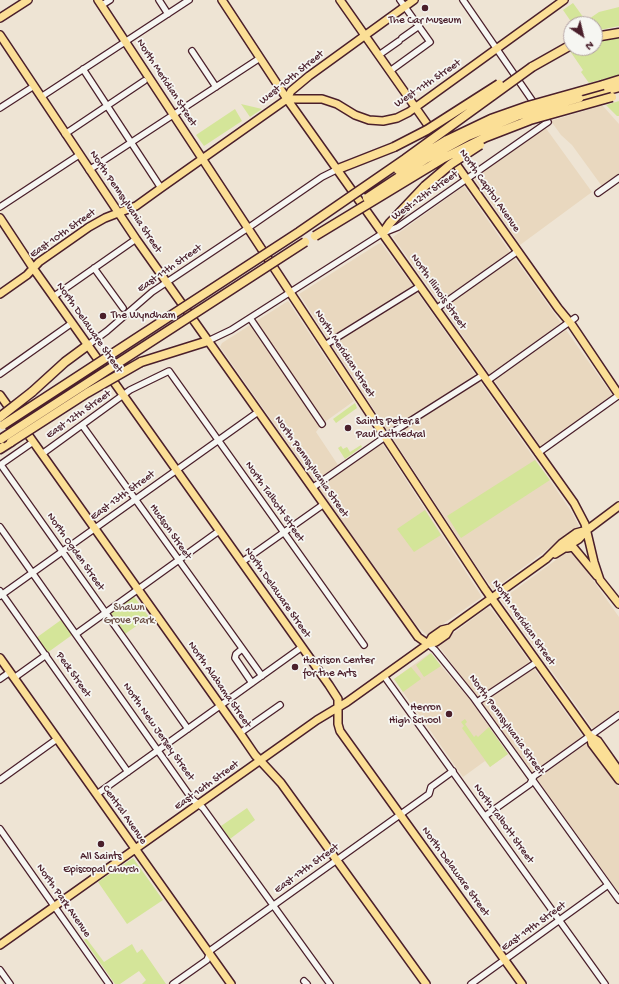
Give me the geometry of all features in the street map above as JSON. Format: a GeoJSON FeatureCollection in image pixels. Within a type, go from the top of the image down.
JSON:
{"type":"FeatureCollection","features":[{"type":"Feature","properties":{"kind":"highway"},"geometry":{"type":"LineString","coordinates":[[603,36],[619,33]]}},
{"type":"Feature","properties":{"kind":"highway"},"geometry":{"type":"LineString","coordinates":[[338,169],[394,147],[424,132],[503,82],[563,50]]}},
{"type":"Feature","properties":{"kind":"highway"},"geometry":{"type":"LineString","coordinates":[[315,221],[532,67]]}},
{"type":"Feature","properties":{"kind":"highway"},"geometry":{"type":"LineString","coordinates":[[0,439],[314,236],[397,178],[459,140],[517,116],[610,92],[619,80]]}},
{"type":"Feature","properties":{"kind":"highway"},"geometry":{"type":"LineString","coordinates":[[314,236],[455,152],[515,125],[610,92],[619,87]]}},
{"type":"Feature","properties":{"kind":"highway"},"geometry":{"type":"LineString","coordinates":[[1,423],[315,221],[427,152],[466,131],[524,107],[610,92]]}},
{"type":"Feature","properties":{"kind":"highway"},"geometry":{"type":"LineString","coordinates":[[383,233],[389,224],[425,186],[457,159],[515,125]]}},
{"type":"Feature","properties":{"kind":"highway"},"geometry":{"type":"LineString","coordinates":[[0,449],[87,393],[140,362],[208,341]]}},
{"type":"Feature","properties":{"kind":"highway"},"geometry":{"type":"LineString","coordinates":[[1,423],[65,362],[88,345]]}},
{"type":"Feature","properties":{"kind":"main road"},"geometry":{"type":"LineString","coordinates":[[0,18],[28,0]]}},
{"type":"Feature","properties":{"kind":"main road","name":"North Illinois Street"},"geometry":{"type":"LineString","coordinates":[[222,0],[287,99],[578,509],[587,530],[594,562],[600,580],[619,604]]}},
{"type":"Feature","properties":{"kind":"main road","name":"North Capitol Avenue"},"geometry":{"type":"LineString","coordinates":[[340,0],[558,308],[572,320],[619,395]]}},
{"type":"Feature","properties":{"kind":"main road","name":"West 10th Street"},"geometry":{"type":"LineString","coordinates":[[203,159],[287,99],[292,90],[309,76],[414,0]]}},
{"type":"Feature","properties":{"kind":"main road","name":"West 11th Street"},"geometry":{"type":"LineString","coordinates":[[287,99],[322,99],[337,104],[355,116],[376,121],[397,118],[415,107],[564,0]]}},
{"type":"Feature","properties":{"kind":"main road","name":"North Meridian Street"},"geometry":{"type":"LineString","coordinates":[[100,3],[491,598],[590,736],[592,744],[619,780]]}},
{"type":"Feature","properties":{"kind":"main road","name":"North Pennsylvania Street"},"geometry":{"type":"LineString","coordinates":[[0,35],[136,239],[418,637],[428,644]]}},
{"type":"Feature","properties":{"kind":"main road","name":"East 10th Street"},"geometry":{"type":"LineString","coordinates":[[0,294],[27,275],[39,262],[93,224],[136,206],[203,159]]}},
{"type":"Feature","properties":{"kind":"main road","name":"North Delaware Street"},"geometry":{"type":"LineString","coordinates":[[0,218],[53,297],[336,695],[338,724],[340,731],[522,984]]}},
{"type":"Feature","properties":{"kind":"main road","name":"North Alabama Street"},"geometry":{"type":"LineString","coordinates":[[0,395],[260,761],[281,783],[426,984]]}},
{"type":"Feature","properties":{"kind":"main road"},"geometry":{"type":"LineString","coordinates":[[546,559],[567,548],[579,539],[587,530],[619,506]]}},
{"type":"Feature","properties":{"kind":"main road"},"geometry":{"type":"LineString","coordinates":[[546,559],[562,543],[576,533],[587,530]]}},
{"type":"Feature","properties":{"kind":"main road"},"geometry":{"type":"LineString","coordinates":[[567,548],[573,547],[600,580]]}},
{"type":"Feature","properties":{"kind":"main road","name":"East 16th Street"},"geometry":{"type":"LineString","coordinates":[[0,945],[317,720],[384,676],[428,644],[436,642],[446,635],[450,628],[546,559]]}},
{"type":"Feature","properties":{"kind":"main road","name":"Central Avenue"},"geometry":{"type":"LineString","coordinates":[[0,658],[231,984]]}},
{"type":"Feature","properties":{"kind":"main road","name":"North Meridian Street"},"geometry":{"type":"LineString","coordinates":[[590,736],[598,741],[619,771]]}},
{"type":"Feature","properties":{"kind":"street"},"geometry":{"type":"LineString","coordinates":[[100,3],[110,0]]}},
{"type":"Feature","properties":{"kind":"street"},"geometry":{"type":"LineString","coordinates":[[159,0],[168,14]]}},
{"type":"Feature","properties":{"kind":"street"},"geometry":{"type":"LineString","coordinates":[[41,97],[190,0]]}},
{"type":"Feature","properties":{"kind":"street"},"geometry":{"type":"LineString","coordinates":[[390,71],[430,42],[400,0]]}},
{"type":"Feature","properties":{"kind":"street"},"geometry":{"type":"LineString","coordinates":[[463,0],[497,49]]}},
{"type":"Feature","properties":{"kind":"street"},"geometry":{"type":"LineString","coordinates":[[379,55],[419,26]]}},
{"type":"Feature","properties":{"kind":"street","name":"West 12th Street"},"geometry":{"type":"LineString","coordinates":[[290,293],[383,233],[398,227],[548,122],[497,49]]}},
{"type":"Feature","properties":{"kind":"street"},"geometry":{"type":"LineString","coordinates":[[192,51],[216,87]]}},
{"type":"Feature","properties":{"kind":"street"},"geometry":{"type":"LineString","coordinates":[[89,170],[260,58]]}},
{"type":"Feature","properties":{"kind":"street"},"geometry":{"type":"LineString","coordinates":[[83,70],[161,188]]}},
{"type":"Feature","properties":{"kind":"street"},"geometry":{"type":"LineString","coordinates":[[65,134],[144,81]]}},
{"type":"Feature","properties":{"kind":"street"},"geometry":{"type":"LineString","coordinates":[[0,108],[34,86]]}},
{"type":"Feature","properties":{"kind":"street"},"geometry":{"type":"LineString","coordinates":[[0,207],[79,155]]}},
{"type":"Feature","properties":{"kind":"street"},"geometry":{"type":"LineString","coordinates":[[248,228],[322,176],[338,169]]}},
{"type":"Feature","properties":{"kind":"street"},"geometry":{"type":"LineString","coordinates":[[598,193],[619,178]]}},
{"type":"Feature","properties":{"kind":"street","name":"East 11th Street"},"geometry":{"type":"LineString","coordinates":[[88,345],[107,331],[152,292],[248,228]]}},
{"type":"Feature","properties":{"kind":"street"},"geometry":{"type":"LineString","coordinates":[[53,297],[136,239]]}},
{"type":"Feature","properties":{"kind":"street"},"geometry":{"type":"LineString","coordinates":[[436,309],[518,251]]}},
{"type":"Feature","properties":{"kind":"street"},"geometry":{"type":"LineString","coordinates":[[94,268],[123,308]]}},
{"type":"Feature","properties":{"kind":"street"},"geometry":{"type":"LineString","coordinates":[[325,345],[420,286]]}},
{"type":"Feature","properties":{"kind":"street"},"geometry":{"type":"LineString","coordinates":[[208,341],[226,333],[290,293]]}},
{"type":"Feature","properties":{"kind":"street"},"geometry":{"type":"LineString","coordinates":[[250,318],[322,424]]}},
{"type":"Feature","properties":{"kind":"street"},"geometry":{"type":"LineString","coordinates":[[312,488],[385,437],[485,378],[572,320]]}},
{"type":"Feature","properties":{"kind":"street"},"geometry":{"type":"LineString","coordinates":[[0,374],[72,323]]}},
{"type":"Feature","properties":{"kind":"street","name":"East 12th Street"},"geometry":{"type":"LineString","coordinates":[[42,454],[124,396],[130,390],[169,371]]}},
{"type":"Feature","properties":{"kind":"street","name":"North Talbott Street"},"geometry":{"type":"LineString","coordinates":[[169,371],[364,645]]}},
{"type":"Feature","properties":{"kind":"street"},"geometry":{"type":"LineString","coordinates":[[538,453],[619,395]]}},
{"type":"Feature","properties":{"kind":"street","name":"East 13th Street"},"geometry":{"type":"LineString","coordinates":[[1,594],[33,573],[258,412]]}},
{"type":"Feature","properties":{"kind":"street","name":"Hudson Street"},"geometry":{"type":"LineString","coordinates":[[82,425],[262,676]]}},
{"type":"Feature","properties":{"kind":"street","name":"East 12th Street"},"geometry":{"type":"LineString","coordinates":[[0,465],[33,442]]}},
{"type":"Feature","properties":{"kind":"street","name":"North Ogden Street"},"geometry":{"type":"LineString","coordinates":[[0,465],[188,729]]}},
{"type":"Feature","properties":{"kind":"street"},"geometry":{"type":"LineString","coordinates":[[242,562],[324,504]]}},
{"type":"Feature","properties":{"kind":"street","name":"North New Jersey Street"},"geometry":{"type":"LineString","coordinates":[[0,527],[192,799],[205,810],[330,984]]}},
{"type":"Feature","properties":{"kind":"street"},"geometry":{"type":"LineString","coordinates":[[76,634],[219,531]]}},
{"type":"Feature","properties":{"kind":"street","name":"Peck Street"},"geometry":{"type":"LineString","coordinates":[[1,594],[46,655],[128,772]]}},
{"type":"Feature","properties":{"kind":"street","name":"North Pennsylvania Street"},"geometry":{"type":"LineString","coordinates":[[428,644],[436,650],[477,702],[619,900]]}},
{"type":"Feature","properties":{"kind":"street"},"geometry":{"type":"LineString","coordinates":[[97,794],[302,647]]}},
{"type":"Feature","properties":{"kind":"street"},"geometry":{"type":"LineString","coordinates":[[242,650],[236,654],[235,658],[252,683]]}},
{"type":"Feature","properties":{"kind":"street"},"geometry":{"type":"LineString","coordinates":[[0,679],[12,675],[46,655]]}},
{"type":"Feature","properties":{"kind":"street"},"geometry":{"type":"LineString","coordinates":[[477,702],[537,662]]}},
{"type":"Feature","properties":{"kind":"street","name":"North Talbott Street"},"geometry":{"type":"LineString","coordinates":[[384,676],[605,984]]}},
{"type":"Feature","properties":{"kind":"street"},"geometry":{"type":"LineString","coordinates":[[240,733],[280,705]]}},
{"type":"Feature","properties":{"kind":"street"},"geometry":{"type":"LineString","coordinates":[[485,816],[530,784],[534,776],[619,715]]}},
{"type":"Feature","properties":{"kind":"street"},"geometry":{"type":"LineString","coordinates":[[0,780],[57,739]]}},
{"type":"Feature","properties":{"kind":"street","name":"East 17th Street"},"geometry":{"type":"LineString","coordinates":[[173,984],[207,960],[211,950],[429,794],[430,787],[453,771]]}},
{"type":"Feature","properties":{"kind":"street","name":"North Park Avenue"},"geometry":{"type":"LineString","coordinates":[[0,829],[109,984]]}},
{"type":"Feature","properties":{"kind":"street","name":"East 19th Street"},"geometry":{"type":"LineString","coordinates":[[471,984],[608,885]]}},
{"type":"Feature","properties":{"kind":"street"},"geometry":{"type":"LineString","coordinates":[[0,970],[10,984]]}},
{"type":"Feature","properties":{"kind":"shaded area"},"geometry":{"type":"Polygon","coordinates":[[[603,106],[619,124],[619,178],[604,189],[572,145],[561,135],[551,121],[603,106]]]}},
{"type":"Feature","properties":{"kind":"shaded area"},"geometry":{"type":"Polygon","coordinates":[[[545,127],[592,192],[520,245],[474,178],[545,127]]]}},
{"type":"Feature","properties":{"kind":"shaded area"},"geometry":{"type":"Polygon","coordinates":[[[464,186],[510,252],[439,302],[393,237],[464,186]]]}},
{"type":"Feature","properties":{"kind":"shaded area"},"geometry":{"type":"Polygon","coordinates":[[[381,243],[413,286],[328,339],[299,294],[381,243]]]}},
{"type":"Feature","properties":{"kind":"shaded area"},"geometry":{"type":"Polygon","coordinates":[[[514,257],[561,323],[490,375],[443,308],[514,257]]]}},
{"type":"Feature","properties":{"kind":"shaded area"},"geometry":{"type":"Polygon","coordinates":[[[417,292],[551,482],[571,511],[579,526],[494,589],[479,570],[331,344],[417,292]]]}},
{"type":"Feature","properties":{"kind":"shaded area"},"geometry":{"type":"Polygon","coordinates":[[[288,301],[354,401],[322,424],[316,432],[338,465],[315,482],[220,347],[222,343],[288,301]]]}},
{"type":"Feature","properties":{"kind":"shaded area"},"geometry":{"type":"Polygon","coordinates":[[[566,330],[613,396],[541,447],[494,380],[566,330]]]}},
{"type":"Feature","properties":{"kind":"shaded area"},"geometry":{"type":"Polygon","coordinates":[[[382,443],[482,597],[427,635],[417,626],[318,487],[382,443]]]}},
{"type":"Feature","properties":{"kind":"shaded area"},"geometry":{"type":"Polygon","coordinates":[[[571,549],[619,617],[619,711],[593,729],[501,600],[571,549]]]}},
{"type":"Feature","properties":{"kind":"shaded area"},"geometry":{"type":"Polygon","coordinates":[[[487,608],[491,609],[499,619],[583,737],[533,773],[438,645],[487,608]]]}},
{"type":"Feature","properties":{"kind":"shaded area","name":"Herron High School"},"geometry":{"type":"Polygon","coordinates":[[[430,653],[471,701],[508,754],[490,767],[485,761],[463,777],[394,679],[430,653]]]}},
{"type":"Feature","properties":{"kind":"shaded area"},"geometry":{"type":"Polygon","coordinates":[[[587,743],[619,788],[619,893],[537,779],[587,743]]]}},
{"type":"Feature","properties":{"kind":"green space"},"geometry":{"type":"Polygon","coordinates":[[[573,3],[582,16],[567,16],[563,10],[573,3]]]}},
{"type":"Feature","properties":{"kind":"green space"},"geometry":{"type":"Polygon","coordinates":[[[619,7],[619,26],[603,29],[603,16],[593,16],[599,12],[619,7]]]}},
{"type":"Feature","properties":{"kind":"green space"},"geometry":{"type":"Polygon","coordinates":[[[619,37],[619,75],[589,83],[581,72],[583,70],[573,56],[603,56],[603,40],[619,37]]]}},
{"type":"Feature","properties":{"kind":"green space"},"geometry":{"type":"Polygon","coordinates":[[[619,101],[619,116],[617,116],[606,105],[619,101]]]}},
{"type":"Feature","properties":{"kind":"green space"},"geometry":{"type":"Polygon","coordinates":[[[241,104],[262,109],[250,117],[241,104]]]}},
{"type":"Feature","properties":{"kind":"green space"},"geometry":{"type":"Polygon","coordinates":[[[235,109],[242,121],[204,146],[196,135],[235,109]]]}},
{"type":"Feature","properties":{"kind":"green space"},"geometry":{"type":"Polygon","coordinates":[[[355,403],[357,408],[336,423],[333,419],[355,403]]]}},
{"type":"Feature","properties":{"kind":"green space"},"geometry":{"type":"Polygon","coordinates":[[[361,445],[362,447],[345,459],[338,448],[341,446],[343,449],[347,447],[350,452],[361,445]]]}},
{"type":"Feature","properties":{"kind":"green space"},"geometry":{"type":"Polygon","coordinates":[[[535,460],[550,480],[461,538],[447,516],[535,460]]]}},
{"type":"Feature","properties":{"kind":"green space"},"geometry":{"type":"Polygon","coordinates":[[[425,510],[441,535],[414,552],[397,529],[425,510]]]}},
{"type":"Feature","properties":{"kind":"green space","name":"Shawn Grove Park"},"geometry":{"type":"Polygon","coordinates":[[[133,595],[149,617],[125,634],[110,612],[133,595]]]}},
{"type":"Feature","properties":{"kind":"green space"},"geometry":{"type":"Polygon","coordinates":[[[61,620],[72,635],[47,653],[36,638],[61,620]]]}},
{"type":"Feature","properties":{"kind":"green space"},"geometry":{"type":"Polygon","coordinates":[[[431,653],[441,666],[424,677],[416,665],[431,653]]]}},
{"type":"Feature","properties":{"kind":"green space"},"geometry":{"type":"Polygon","coordinates":[[[411,667],[421,679],[403,692],[394,679],[411,667]]]}},
{"type":"Feature","properties":{"kind":"green space"},"geometry":{"type":"Polygon","coordinates":[[[465,719],[467,722],[465,724],[474,737],[476,735],[478,737],[489,727],[508,754],[490,767],[462,728],[464,726],[461,722],[465,719]]]}},
{"type":"Feature","properties":{"kind":"green space"},"geometry":{"type":"Polygon","coordinates":[[[247,808],[255,820],[230,839],[221,826],[247,808]]]}},
{"type":"Feature","properties":{"kind":"green space"},"geometry":{"type":"Polygon","coordinates":[[[133,858],[163,900],[127,924],[98,882],[133,858]]]}},
{"type":"Feature","properties":{"kind":"green space"},"geometry":{"type":"Polygon","coordinates":[[[86,938],[104,962],[132,944],[137,953],[142,949],[166,984],[142,984],[146,980],[139,971],[120,984],[115,984],[84,940],[86,938]]]}},
{"type":"Feature","properties":{"kind":"place","name":"The Car Museum"},"geometry":{"type":"Point","coordinates":[425,8]}},
{"type":"Feature","properties":{"kind":"place","name":"The Wyndham"},"geometry":{"type":"Point","coordinates":[103,316]}},
{"type":"Feature","properties":{"kind":"place","name":"Saints Peter & Paul Cathedral"},"geometry":{"type":"Point","coordinates":[348,428]}},
{"type":"Feature","properties":{"kind":"place","name":"Harrison Center for the Arts"},"geometry":{"type":"Point","coordinates":[295,667]}},
{"type":"Feature","properties":{"kind":"place","name":"Herron High School"},"geometry":{"type":"Point","coordinates":[449,714]}},
{"type":"Feature","properties":{"kind":"place","name":"All Saints Episcopal Church"},"geometry":{"type":"Point","coordinates":[101,844]}}]}
